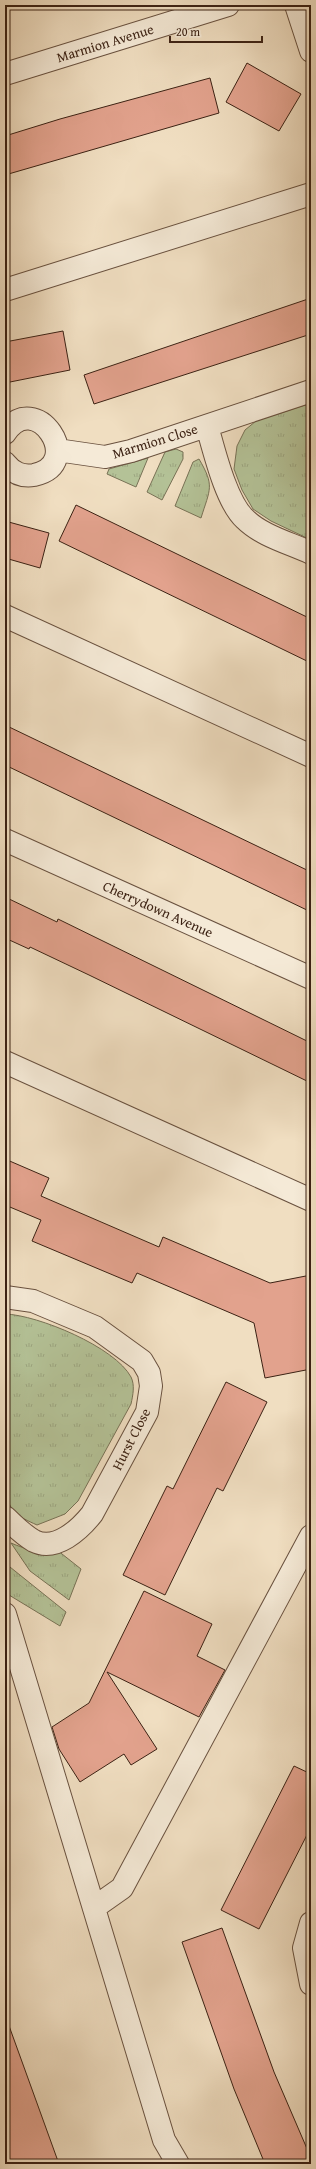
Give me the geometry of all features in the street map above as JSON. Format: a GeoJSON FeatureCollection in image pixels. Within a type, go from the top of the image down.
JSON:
{"type":"FeatureCollection","features":[{"type":"Feature","properties":{"kind":"street","name":"Marmion Avenue"},"geometry":{"type":"LineString","coordinates":[[5,74],[228,5]]}},
{"type":"Feature","properties":{"kind":"street"},"geometry":{"type":"LineString","coordinates":[[296,5],[311,51]]}},
{"type":"Feature","properties":{"kind":"street"},"geometry":{"type":"LineString","coordinates":[[5,290],[311,194]]}},
{"type":"Feature","properties":{"kind":"street","name":"Marmion Close"},"geometry":{"type":"LineString","coordinates":[[57,450],[105,457],[131,451],[311,391]]}},
{"type":"Feature","properties":{"kind":"street"},"geometry":{"type":"LineString","coordinates":[[5,463],[10,469],[18,474],[28,476],[41,473],[54,460],[57,450],[56,440],[50,430],[38,422],[24,420],[15,423],[6,430]]}},
{"type":"Feature","properties":{"kind":"street","name":"Marmion Close"},"geometry":{"type":"LineString","coordinates":[[206,426],[227,490],[244,519],[266,533],[311,553]]}},
{"type":"Feature","properties":{"kind":"street"},"geometry":{"type":"LineString","coordinates":[[5,616],[311,756]]}},
{"type":"Feature","properties":{"kind":"street","name":"Cherrydown Avenue"},"geometry":{"type":"LineString","coordinates":[[5,840],[311,978]]}},
{"type":"Feature","properties":{"kind":"street"},"geometry":{"type":"LineString","coordinates":[[5,1062],[311,1200]]}},
{"type":"Feature","properties":{"kind":"street","name":"Hurst Close"},"geometry":{"type":"LineString","coordinates":[[5,1297],[33,1301],[95,1327],[142,1361],[149,1373],[151,1386],[147,1412],[92,1514],[82,1528],[54,1542],[36,1542],[21,1532],[5,1517]]}},
{"type":"Feature","properties":{"kind":"street"},"geometry":{"type":"LineString","coordinates":[[95,1907],[122,1888],[311,1536]]}},
{"type":"Feature","properties":{"kind":"street"},"geometry":{"type":"LineString","coordinates":[[5,1614],[95,1907],[164,2140],[178,2164]]}},
{"type":"Feature","properties":{"kind":"street"},"geometry":{"type":"LineString","coordinates":[[311,1923],[304,1948],[311,1984]]}},
{"type":"Feature","properties":{"kind":"green space"},"geometry":{"type":"Polygon","coordinates":[[[311,403],[311,540],[271,521],[253,509],[242,490],[234,469],[237,446],[245,430],[256,421],[311,403]]]}},
{"type":"Feature","properties":{"kind":"green space"},"geometry":{"type":"Polygon","coordinates":[[[176,449],[183,452],[183,459],[162,500],[147,492],[165,452],[176,449]]]}},
{"type":"Feature","properties":{"kind":"green space"},"geometry":{"type":"Polygon","coordinates":[[[148,458],[136,487],[107,474],[109,469],[148,458]]]}},
{"type":"Feature","properties":{"kind":"green space"},"geometry":{"type":"Polygon","coordinates":[[[199,459],[209,482],[209,494],[201,518],[175,506],[193,462],[199,459]]]}},
{"type":"Feature","properties":{"kind":"green space"},"geometry":{"type":"Polygon","coordinates":[[[5,1314],[36,1320],[55,1326],[93,1344],[122,1366],[131,1377],[133,1383],[131,1404],[78,1501],[65,1514],[37,1525],[24,1519],[12,1509],[5,1492],[5,1314]]]}},
{"type":"Feature","properties":{"kind":"green space"},"geometry":{"type":"Polygon","coordinates":[[[11,1543],[33,1550],[57,1550],[81,1569],[69,1600],[30,1571],[11,1543]]]}},
{"type":"Feature","properties":{"kind":"green space"},"geometry":{"type":"Polygon","coordinates":[[[5,1563],[66,1612],[60,1626],[9,1595],[5,1587],[5,1563]]]}},
{"type":"Feature","properties":{"kind":"building"},"geometry":{"type":"Polygon","coordinates":[[[247,63],[301,94],[279,131],[226,102],[247,63]]]}},
{"type":"Feature","properties":{"kind":"building"},"geometry":{"type":"Polygon","coordinates":[[[210,78],[219,113],[5,175],[5,136],[60,119],[210,78]]]}},
{"type":"Feature","properties":{"kind":"building"},"geometry":{"type":"Polygon","coordinates":[[[311,298],[311,334],[94,404],[84,375],[311,298]]]}},
{"type":"Feature","properties":{"kind":"building"},"geometry":{"type":"Polygon","coordinates":[[[63,331],[70,370],[5,383],[5,342],[63,331]]]}},
{"type":"Feature","properties":{"kind":"building"},"geometry":{"type":"Polygon","coordinates":[[[76,505],[311,619],[311,663],[59,541],[76,505]]]}},
{"type":"Feature","properties":{"kind":"building"},"geometry":{"type":"Polygon","coordinates":[[[5,521],[49,533],[40,568],[5,558],[5,521]]]}},
{"type":"Feature","properties":{"kind":"building"},"geometry":{"type":"Polygon","coordinates":[[[5,725],[311,872],[311,912],[5,765],[5,725]]]}},
{"type":"Feature","properties":{"kind":"building"},"geometry":{"type":"Polygon","coordinates":[[[5,897],[57,922],[58,919],[311,1043],[311,1083],[30,947],[29,949],[5,938],[5,897]]]}},
{"type":"Feature","properties":{"kind":"building"},"geometry":{"type":"Polygon","coordinates":[[[5,1159],[49,1178],[41,1196],[159,1247],[163,1237],[270,1283],[311,1275],[311,1369],[265,1378],[254,1323],[137,1273],[132,1283],[32,1241],[41,1220],[5,1205],[5,1159]]]}},
{"type":"Feature","properties":{"kind":"building"},"geometry":{"type":"Polygon","coordinates":[[[226,1382],[267,1402],[223,1491],[217,1488],[165,1595],[123,1575],[167,1486],[173,1489],[226,1382]]]}},
{"type":"Feature","properties":{"kind":"building"},"geometry":{"type":"Polygon","coordinates":[[[144,1591],[212,1624],[197,1656],[225,1670],[199,1717],[107,1672],[157,1749],[131,1765],[124,1754],[80,1782],[59,1749],[52,1727],[89,1703],[144,1591]]]}},
{"type":"Feature","properties":{"kind":"building"},"geometry":{"type":"Polygon","coordinates":[[[294,1766],[311,1774],[311,1827],[259,1929],[221,1910],[294,1766]]]}},
{"type":"Feature","properties":{"kind":"building"},"geometry":{"type":"Polygon","coordinates":[[[222,1928],[274,2072],[311,2158],[311,2164],[265,2164],[234,2089],[182,1942],[222,1928]]]}},
{"type":"Feature","properties":{"kind":"building"},"geometry":{"type":"Polygon","coordinates":[[[5,2023],[8,2023],[59,2164],[10,2164],[5,2151],[5,2023]]]}}]}
